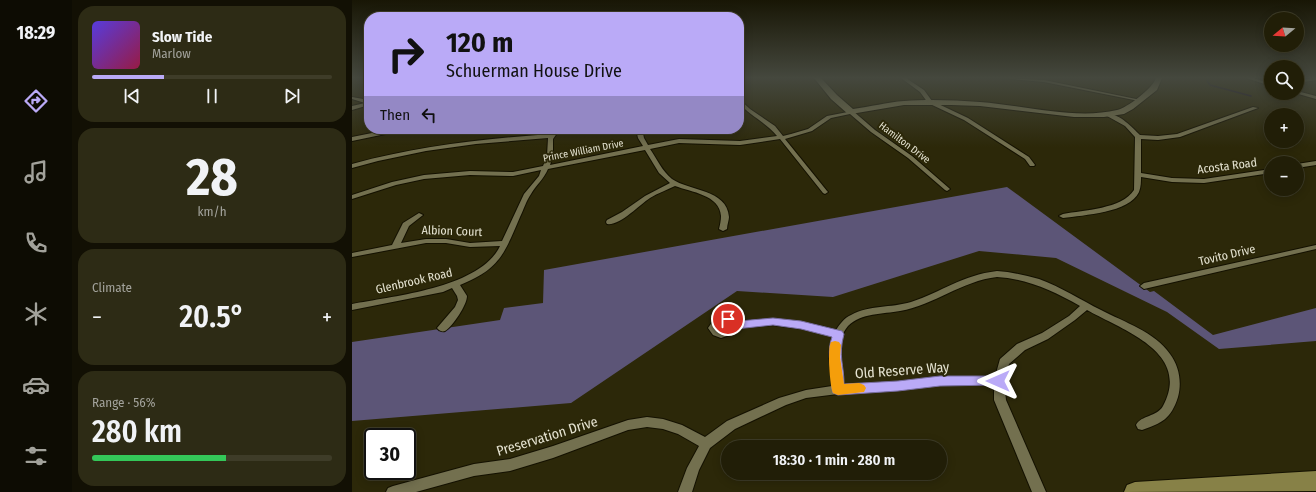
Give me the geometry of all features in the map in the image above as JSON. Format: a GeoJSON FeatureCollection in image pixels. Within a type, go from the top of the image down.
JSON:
{"type":"FeatureCollection","features":[{"type":"Feature","properties":{"kind":"main road"},"geometry":{"type":"LineString","coordinates":[[1135,492],[1254,488],[1316,481]]}},
{"type":"Feature","properties":{"kind":"street","name":"Hamilton Drive"},"geometry":{"type":"LineString","coordinates":[[838,101],[874,131],[910,157],[947,189]]}},
{"type":"Feature","properties":{"kind":"street","name":"Prince William Drive"},"geometry":{"type":"LineString","coordinates":[[352,197],[394,184],[424,177],[470,173],[513,174],[686,141],[740,143],[782,137],[806,132],[829,117],[904,103],[970,103],[1079,116],[1109,115],[1125,110],[1138,101]]}},
{"type":"Feature","properties":{"kind":"street"},"geometry":{"type":"LineString","coordinates":[[931,102],[966,119],[1027,158],[1032,165]]}},
{"type":"Feature","properties":{"kind":"street"},"geometry":{"type":"LineString","coordinates":[[352,108],[364,104]]}},
{"type":"Feature","properties":{"kind":"street"},"geometry":{"type":"LineString","coordinates":[[744,106],[748,110],[773,126],[825,192]]}},
{"type":"Feature","properties":{"kind":"street"},"geometry":{"type":"LineString","coordinates":[[1138,137],[1158,138],[1178,136],[1255,108]]}},
{"type":"Feature","properties":{"kind":"street"},"geometry":{"type":"LineString","coordinates":[[1063,216],[1105,209],[1126,202],[1136,192],[1138,174],[1138,137],[1127,125],[1109,115]]}},
{"type":"Feature","properties":{"kind":"street"},"geometry":{"type":"LineString","coordinates":[[352,139],[373,134]]}},
{"type":"Feature","properties":{"kind":"street"},"geometry":{"type":"LineString","coordinates":[[640,134],[640,138],[662,173],[675,183],[703,192],[717,200],[722,206],[725,214],[723,229]]}},
{"type":"Feature","properties":{"kind":"street"},"geometry":{"type":"LineString","coordinates":[[352,166],[430,148],[499,139],[552,136]]}},
{"type":"Feature","properties":{"kind":"street","name":"Glenbrook Road"},"geometry":{"type":"LineString","coordinates":[[352,307],[427,293],[454,285],[470,278],[490,265],[499,255],[526,194],[538,181],[545,167],[550,156],[549,142],[552,136]]}},
{"type":"Feature","properties":{"kind":"street"},"geometry":{"type":"LineString","coordinates":[[1304,165],[1316,163]]}},
{"type":"Feature","properties":{"kind":"street","name":"Acosta Road"},"geometry":{"type":"LineString","coordinates":[[1138,174],[1172,180],[1204,181],[1264,172]]}},
{"type":"Feature","properties":{"kind":"street"},"geometry":{"type":"LineString","coordinates":[[610,222],[625,214],[646,198],[675,183]]}},
{"type":"Feature","properties":{"kind":"street"},"geometry":{"type":"LineString","coordinates":[[396,245],[406,225],[418,215]]}},
{"type":"Feature","properties":{"kind":"street","name":"Albion Court"},"geometry":{"type":"LineString","coordinates":[[352,255],[396,245],[440,240],[470,245],[505,243]]}},
{"type":"Feature","properties":{"kind":"street","name":"Tovito Drive"},"geometry":{"type":"LineString","coordinates":[[1144,286],[1316,247]]}},
{"type":"Feature","properties":{"kind":"street"},"geometry":{"type":"LineString","coordinates":[[838,390],[838,379],[834,357],[838,334],[845,325],[863,313],[912,305],[967,279],[977,276],[996,274],[1018,276],[1049,286],[1146,339],[1163,352],[1173,370],[1175,386],[1171,401],[1164,414],[1142,425]]}},
{"type":"Feature","properties":{"kind":"street"},"geometry":{"type":"LineString","coordinates":[[442,328],[454,315],[463,300],[462,294],[454,285]]}},
{"type":"Feature","properties":{"kind":"street"},"geometry":{"type":"LineString","coordinates":[[1039,492],[1000,400],[998,381],[1004,362],[1021,347],[1045,336],[1072,318],[1086,306]]}},
{"type":"Feature","properties":{"kind":"street"},"geometry":{"type":"LineString","coordinates":[[736,326],[773,322],[798,324],[838,334]]}},
{"type":"Feature","properties":{"kind":"street","name":"Old Reserve Way"},"geometry":{"type":"LineString","coordinates":[[685,492],[693,468],[706,444],[731,425],[783,401],[806,394],[838,390],[898,386],[940,381],[998,381]]}},
{"type":"Feature","properties":{"kind":"street","name":"Preservation Drive"},"geometry":{"type":"LineString","coordinates":[[393,492],[474,470],[510,465],[532,459],[628,425],[647,422],[663,424],[682,430],[706,444]]}},
{"type":"Feature","properties":{"kind":"shaded area"},"geometry":{"type":"Polygon","coordinates":[[[1007,187],[1150,292],[1154,291],[1213,335],[1316,308],[1316,341],[1219,349],[1167,312],[1056,258],[979,251],[833,297],[737,291],[571,403],[352,421],[352,342],[500,320],[504,308],[543,303],[544,270],[1007,187]]]}},
{"type":"Feature","properties":{"kind":"slow traffic"},"geometry":{"type":"LineString","coordinates":[[835,345],[834,357],[838,379],[838,390],[859,388]]}},
{"type":"Feature","properties":{"kind":"route"},"geometry":{"type":"LineString","coordinates":[[728,319],[734,321],[736,326],[773,322],[792,323],[838,334],[834,357],[838,379],[838,390],[898,386],[940,381],[998,381]]}}]}
